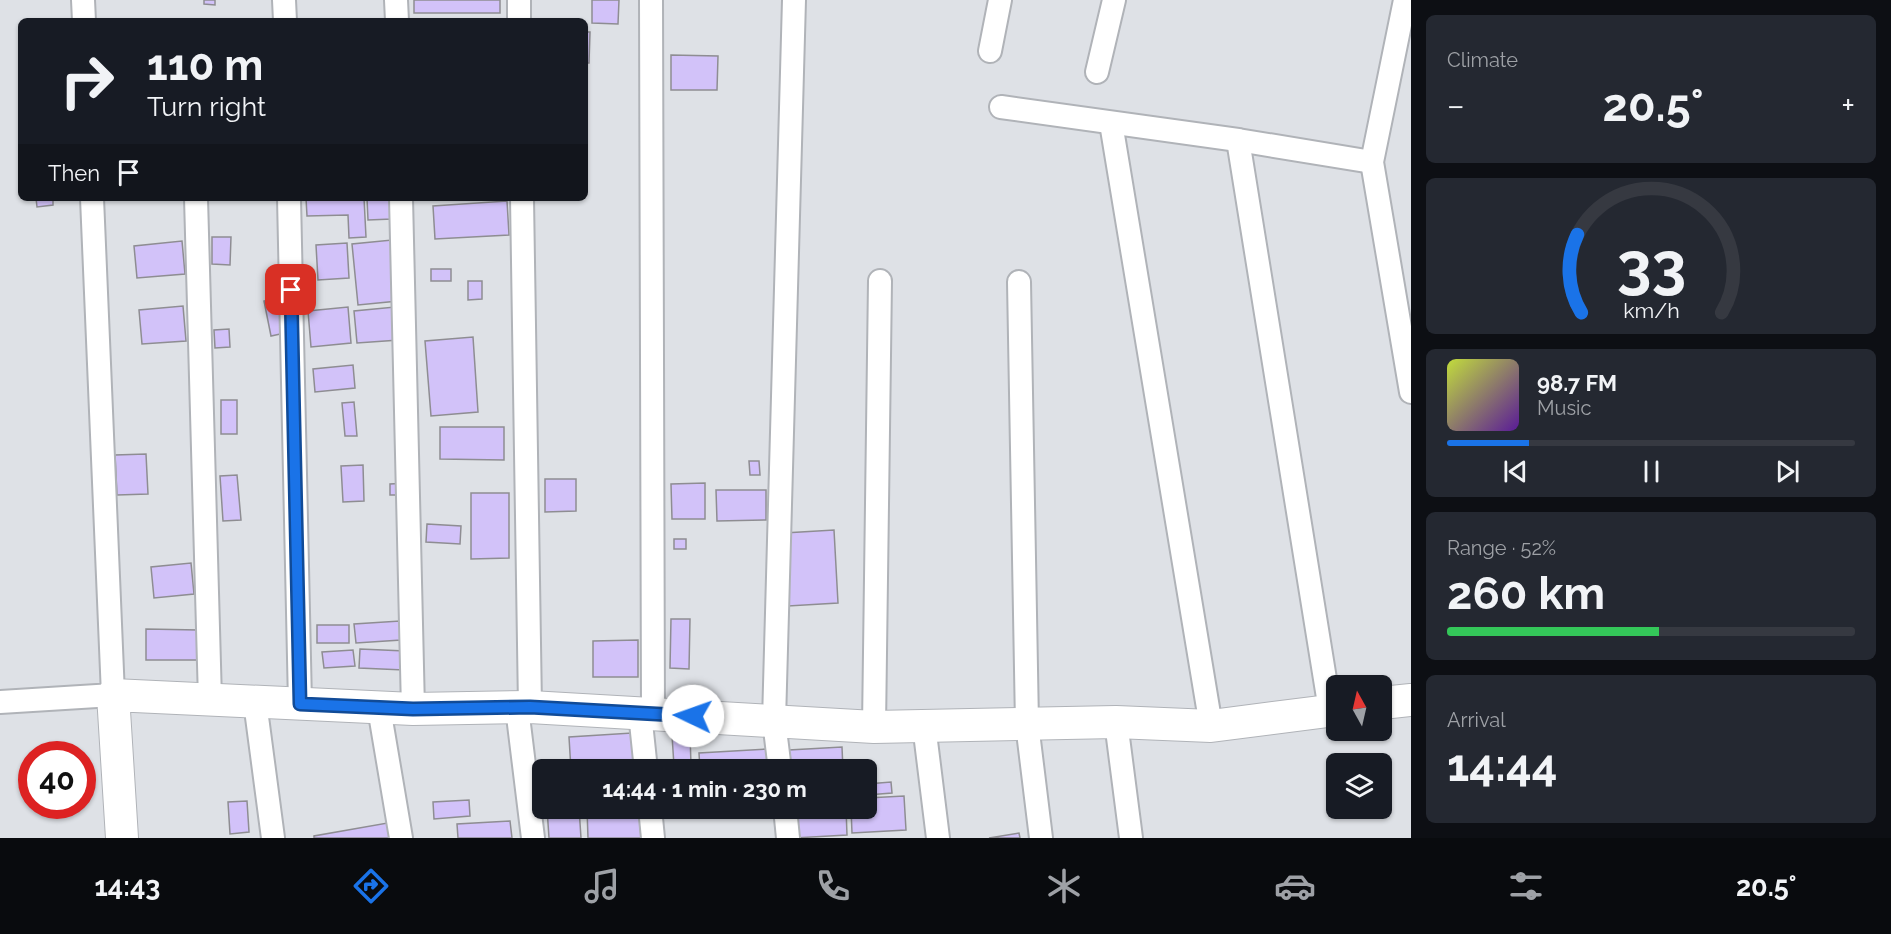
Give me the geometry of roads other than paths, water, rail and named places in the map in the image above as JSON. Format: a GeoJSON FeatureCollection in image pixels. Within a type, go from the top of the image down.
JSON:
{"type":"FeatureCollection","features":[{"type":"Feature","properties":{"kind":"street"},"geometry":{"type":"LineString","coordinates":[[83,0],[84,18]]}},
{"type":"Feature","properties":{"kind":"street"},"geometry":{"type":"LineString","coordinates":[[284,0],[285,18]]}},
{"type":"Feature","properties":{"kind":"street"},"geometry":{"type":"LineString","coordinates":[[396,0],[397,18]]}},
{"type":"Feature","properties":{"kind":"street"},"geometry":{"type":"LineString","coordinates":[[519,0],[519,18]]}},
{"type":"Feature","properties":{"kind":"street"},"geometry":{"type":"LineString","coordinates":[[646,759],[651,0]]}},
{"type":"Feature","properties":{"kind":"street"},"geometry":{"type":"LineString","coordinates":[[779,759],[774,721],[794,0]]}},
{"type":"Feature","properties":{"kind":"street"},"geometry":{"type":"LineString","coordinates":[[990,51],[1000,0]]}},
{"type":"Feature","properties":{"kind":"street"},"geometry":{"type":"LineString","coordinates":[[1097,72],[1114,0]]}},
{"type":"Feature","properties":{"kind":"street"},"geometry":{"type":"LineString","coordinates":[[1406,0],[1372,162],[1411,392]]}},
{"type":"Feature","properties":{"kind":"street"},"geometry":{"type":"LineString","coordinates":[[1001,107],[1238,140],[1372,162]]}},
{"type":"Feature","properties":{"kind":"street"},"geometry":{"type":"LineString","coordinates":[[1112,123],[1211,726]]}},
{"type":"Feature","properties":{"kind":"street"},"geometry":{"type":"LineString","coordinates":[[1238,140],[1327,675]]}},
{"type":"Feature","properties":{"kind":"street"},"geometry":{"type":"LineString","coordinates":[[92,201],[113,696],[122,838]]}},
{"type":"Feature","properties":{"kind":"street"},"geometry":{"type":"LineString","coordinates":[[196,201],[210,700]]}},
{"type":"Feature","properties":{"kind":"street"},"geometry":{"type":"LineString","coordinates":[[289,201],[300,704]]}},
{"type":"Feature","properties":{"kind":"street"},"geometry":{"type":"LineString","coordinates":[[401,201],[413,709]]}},
{"type":"Feature","properties":{"kind":"street"},"geometry":{"type":"LineString","coordinates":[[522,201],[523,707],[533,838]]}},
{"type":"Feature","properties":{"kind":"street"},"geometry":{"type":"LineString","coordinates":[[874,727],[880,281]]}},
{"type":"Feature","properties":{"kind":"street"},"geometry":{"type":"LineString","coordinates":[[1019,282],[1028,724],[1041,838]]}},
{"type":"Feature","properties":{"kind":"street"},"geometry":{"type":"LineString","coordinates":[[0,701],[113,696],[413,709],[523,707],[874,727],[1116,722],[1211,726],[1326,711]]}},
{"type":"Feature","properties":{"kind":"street"},"geometry":{"type":"LineString","coordinates":[[1392,702],[1411,699]]}},
{"type":"Feature","properties":{"kind":"street"},"geometry":{"type":"LineString","coordinates":[[255,702],[273,838]]}},
{"type":"Feature","properties":{"kind":"street"},"geometry":{"type":"LineString","coordinates":[[379,708],[401,838]]}},
{"type":"Feature","properties":{"kind":"street"},"geometry":{"type":"LineString","coordinates":[[1116,722],[1131,838]]}},
{"type":"Feature","properties":{"kind":"street"},"geometry":{"type":"LineString","coordinates":[[924,725],[938,838]]}},
{"type":"Feature","properties":{"kind":"street"},"geometry":{"type":"LineString","coordinates":[[651,819],[653,838]]}},
{"type":"Feature","properties":{"kind":"street"},"geometry":{"type":"LineString","coordinates":[[786,819],[788,838]]}}]}
